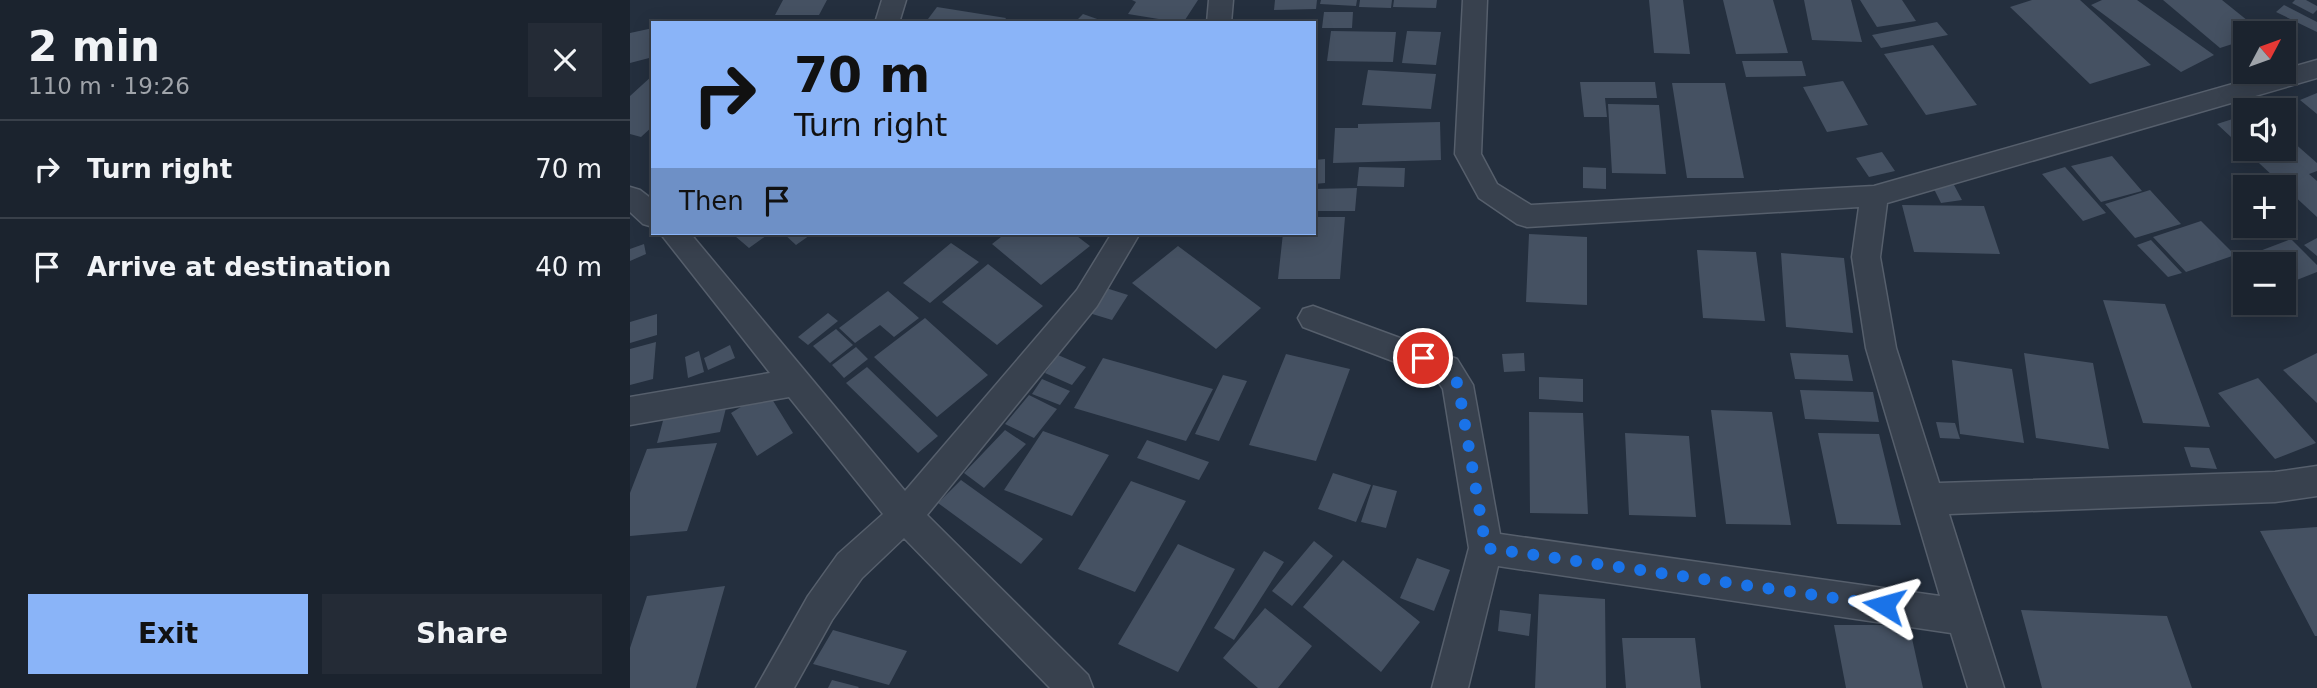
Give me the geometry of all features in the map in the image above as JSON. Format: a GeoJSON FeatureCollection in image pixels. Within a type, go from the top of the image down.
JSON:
{"type":"FeatureCollection","features":[{"type":"Feature","properties":{"kind":"street"},"geometry":{"type":"LineString","coordinates":[[888,21],[894,0]]}},
{"type":"Feature","properties":{"kind":"street"},"geometry":{"type":"LineString","coordinates":[[1220,21],[1221,0]]}},
{"type":"Feature","properties":{"kind":"street"},"geometry":{"type":"LineString","coordinates":[[1475,0],[1468,154],[1488,191],[1527,216],[1874,196],[2317,69]]}},
{"type":"Feature","properties":{"kind":"street"},"geometry":{"type":"LineString","coordinates":[[1874,196],[1866,257],[1881,348],[1986,688]]}},
{"type":"Feature","properties":{"kind":"street"},"geometry":{"type":"LineString","coordinates":[[630,197],[651,214]]}},
{"type":"Feature","properties":{"kind":"street"},"geometry":{"type":"LineString","coordinates":[[680,235],[905,516],[1075,688]]}},
{"type":"Feature","properties":{"kind":"street"},"geometry":{"type":"LineString","coordinates":[[774,688],[820,608],[850,566],[905,516],[1087,298],[1125,235]]}},
{"type":"Feature","properties":{"kind":"street"},"geometry":{"type":"LineString","coordinates":[[1313,318],[1446,368],[1458,384],[1486,548],[1450,688]]}},
{"type":"Feature","properties":{"kind":"street"},"geometry":{"type":"LineString","coordinates":[[630,411],[797,382]]}},
{"type":"Feature","properties":{"kind":"street"},"geometry":{"type":"LineString","coordinates":[[1929,499],[2276,487],[2317,481]]}},
{"type":"Feature","properties":{"kind":"street"},"geometry":{"type":"LineString","coordinates":[[1486,548],[1964,617]]}},
{"type":"Feature","properties":{"kind":"building"},"geometry":{"type":"Polygon","coordinates":[[[783,0],[827,0],[819,15],[775,15],[783,0]]]}},
{"type":"Feature","properties":{"kind":"building"},"geometry":{"type":"Polygon","coordinates":[[[1132,0],[1198,0],[1184,21],[1128,14],[1136,2],[1132,0]]]}},
{"type":"Feature","properties":{"kind":"building"},"geometry":{"type":"Polygon","coordinates":[[[1275,0],[1317,0],[1316,9],[1274,10],[1275,0]]]}},
{"type":"Feature","properties":{"kind":"building"},"geometry":{"type":"Polygon","coordinates":[[[1321,0],[1357,0],[1356,6],[1320,4],[1321,0]]]}},
{"type":"Feature","properties":{"kind":"building"},"geometry":{"type":"Polygon","coordinates":[[[1360,0],[1392,0],[1391,8],[1359,7],[1360,0]]]}},
{"type":"Feature","properties":{"kind":"building"},"geometry":{"type":"Polygon","coordinates":[[[1394,0],[1437,0],[1436,8],[1393,7],[1394,0]]]}},
{"type":"Feature","properties":{"kind":"building"},"geometry":{"type":"Polygon","coordinates":[[[1649,0],[1683,0],[1690,54],[1654,53],[1649,0]]]}},
{"type":"Feature","properties":{"kind":"building"},"geometry":{"type":"Polygon","coordinates":[[[1723,0],[1773,0],[1788,53],[1736,54],[1723,0]]]}},
{"type":"Feature","properties":{"kind":"building"},"geometry":{"type":"Polygon","coordinates":[[[1804,0],[1851,0],[1862,42],[1812,40],[1804,0]]]}},
{"type":"Feature","properties":{"kind":"building"},"geometry":{"type":"Polygon","coordinates":[[[1860,0],[1902,0],[1916,21],[1877,27],[1860,0]]]}},
{"type":"Feature","properties":{"kind":"building"},"geometry":{"type":"Polygon","coordinates":[[[2032,0],[2080,0],[2151,65],[2090,84],[2010,7],[2032,0]]]}},
{"type":"Feature","properties":{"kind":"building"},"geometry":{"type":"Polygon","coordinates":[[[2102,0],[2137,0],[2214,55],[2181,72],[2091,5],[2102,0]]]}},
{"type":"Feature","properties":{"kind":"building"},"geometry":{"type":"Polygon","coordinates":[[[2163,0],[2222,0],[2248,21],[2233,21],[2233,44],[2220,48],[2163,0]]]}},
{"type":"Feature","properties":{"kind":"building"},"geometry":{"type":"Polygon","coordinates":[[[2295,0],[2306,0],[2317,6],[2317,10],[2313,14],[2292,3],[2295,0]]]}},
{"type":"Feature","properties":{"kind":"building"},"geometry":{"type":"Polygon","coordinates":[[[2284,5],[2317,22],[2317,32],[2296,21],[2276,12],[2284,5]]]}},
{"type":"Feature","properties":{"kind":"building"},"geometry":{"type":"Polygon","coordinates":[[[937,7],[1006,18],[1004,21],[926,21],[937,7]]]}},
{"type":"Feature","properties":{"kind":"building"},"geometry":{"type":"Polygon","coordinates":[[[1324,12],[1353,12],[1352,28],[1322,28],[1324,12]]]}},
{"type":"Feature","properties":{"kind":"building"},"geometry":{"type":"Polygon","coordinates":[[[1083,14],[1100,20],[1099,21],[1076,21],[1083,14]]]}},
{"type":"Feature","properties":{"kind":"building"},"geometry":{"type":"Polygon","coordinates":[[[775,19],[821,20],[821,21],[774,21],[775,19]]]}},
{"type":"Feature","properties":{"kind":"building"},"geometry":{"type":"Polygon","coordinates":[[[1937,22],[1948,35],[1881,48],[1872,35],[1937,22]]]}},
{"type":"Feature","properties":{"kind":"building"},"geometry":{"type":"Polygon","coordinates":[[[651,28],[651,58],[630,63],[630,33],[651,28]]]}},
{"type":"Feature","properties":{"kind":"building"},"geometry":{"type":"Polygon","coordinates":[[[1331,31],[1396,32],[1393,62],[1327,61],[1331,31]]]}},
{"type":"Feature","properties":{"kind":"building"},"geometry":{"type":"Polygon","coordinates":[[[1407,31],[1441,32],[1436,65],[1402,63],[1407,31]]]}},
{"type":"Feature","properties":{"kind":"building"},"geometry":{"type":"Polygon","coordinates":[[[1933,45],[1977,105],[1926,115],[1884,54],[1933,45]]]}},
{"type":"Feature","properties":{"kind":"building"},"geometry":{"type":"Polygon","coordinates":[[[1742,61],[1802,61],[1806,76],[1746,77],[1742,61]]]}},
{"type":"Feature","properties":{"kind":"building"},"geometry":{"type":"Polygon","coordinates":[[[1368,70],[1436,74],[1431,109],[1362,105],[1368,70]]]}},
{"type":"Feature","properties":{"kind":"building"},"geometry":{"type":"Polygon","coordinates":[[[651,77],[651,128],[641,137],[630,134],[630,96],[651,77]]]}},
{"type":"Feature","properties":{"kind":"building"},"geometry":{"type":"Polygon","coordinates":[[[1843,81],[1868,125],[1827,132],[1803,87],[1843,81]]]}},
{"type":"Feature","properties":{"kind":"building"},"geometry":{"type":"Polygon","coordinates":[[[1580,82],[1655,82],[1657,98],[1605,98],[1607,117],[1584,117],[1580,82]]]}},
{"type":"Feature","properties":{"kind":"building"},"geometry":{"type":"Polygon","coordinates":[[[1672,83],[1725,83],[1744,178],[1687,178],[1672,83]]]}},
{"type":"Feature","properties":{"kind":"building"},"geometry":{"type":"Polygon","coordinates":[[[2317,93],[2317,114],[2300,100],[2317,93]]]}},
{"type":"Feature","properties":{"kind":"building"},"geometry":{"type":"Polygon","coordinates":[[[1608,104],[1659,105],[1666,174],[1612,173],[1608,104]]]}},
{"type":"Feature","properties":{"kind":"building"},"geometry":{"type":"Polygon","coordinates":[[[2233,119],[2233,139],[2217,124],[2233,119]]]}},
{"type":"Feature","properties":{"kind":"building"},"geometry":{"type":"Polygon","coordinates":[[[1440,122],[1441,160],[1333,163],[1335,128],[1358,128],[1358,124],[1440,122]]]}},
{"type":"Feature","properties":{"kind":"building"},"geometry":{"type":"Polygon","coordinates":[[[2296,145],[2317,163],[2317,171],[2309,174],[2317,181],[2317,217],[2296,197],[2296,175],[2272,175],[2257,161],[2296,161],[2296,145]]]}},
{"type":"Feature","properties":{"kind":"building"},"geometry":{"type":"Polygon","coordinates":[[[1882,152],[1895,171],[1869,177],[1856,158],[1882,152]]]}},
{"type":"Feature","properties":{"kind":"building"},"geometry":{"type":"Polygon","coordinates":[[[2112,156],[2142,191],[2101,202],[2071,166],[2112,156]]]}},
{"type":"Feature","properties":{"kind":"building"},"geometry":{"type":"Polygon","coordinates":[[[1325,159],[1325,183],[1316,184],[1316,160],[1325,159]]]}},
{"type":"Feature","properties":{"kind":"building"},"geometry":{"type":"Polygon","coordinates":[[[1359,167],[1405,168],[1404,187],[1357,186],[1359,167]]]}},
{"type":"Feature","properties":{"kind":"building"},"geometry":{"type":"Polygon","coordinates":[[[1583,167],[1606,168],[1606,189],[1583,188],[1583,167]]]}},
{"type":"Feature","properties":{"kind":"building"},"geometry":{"type":"Polygon","coordinates":[[[2065,167],[2106,213],[2083,221],[2042,174],[2065,167]]]}},
{"type":"Feature","properties":{"kind":"building"},"geometry":{"type":"Polygon","coordinates":[[[1954,185],[1962,200],[1941,203],[1933,187],[1954,185]]]}},
{"type":"Feature","properties":{"kind":"building"},"geometry":{"type":"Polygon","coordinates":[[[1357,188],[1355,211],[1316,211],[1316,189],[1357,188]]]}},
{"type":"Feature","properties":{"kind":"building"},"geometry":{"type":"Polygon","coordinates":[[[2150,190],[2181,224],[2135,238],[2105,204],[2150,190]]]}},
{"type":"Feature","properties":{"kind":"building"},"geometry":{"type":"Polygon","coordinates":[[[1902,205],[1984,206],[2000,254],[1914,252],[1902,205]]]}},
{"type":"Feature","properties":{"kind":"building"},"geometry":{"type":"Polygon","coordinates":[[[1316,217],[1345,217],[1340,279],[1278,279],[1283,235],[1316,235],[1316,217]]]}},
{"type":"Feature","properties":{"kind":"building"},"geometry":{"type":"Polygon","coordinates":[[[2201,221],[2233,256],[2186,272],[2153,237],[2201,221]]]}},
{"type":"Feature","properties":{"kind":"building"},"geometry":{"type":"Polygon","coordinates":[[[1529,234],[1587,237],[1587,305],[1526,302],[1529,234]]]}},
{"type":"Feature","properties":{"kind":"building"},"geometry":{"type":"Polygon","coordinates":[[[736,235],[767,235],[749,248],[736,235]]]}},
{"type":"Feature","properties":{"kind":"building"},"geometry":{"type":"Polygon","coordinates":[[[785,235],[810,235],[796,245],[785,235]]]}},
{"type":"Feature","properties":{"kind":"building"},"geometry":{"type":"Polygon","coordinates":[[[1003,235],[1076,235],[1090,246],[1041,285],[992,244],[1003,235]]]}},
{"type":"Feature","properties":{"kind":"building"},"geometry":{"type":"Polygon","coordinates":[[[2317,238],[2317,256],[2304,245],[2317,238]]]}},
{"type":"Feature","properties":{"kind":"building"},"geometry":{"type":"Polygon","coordinates":[[[2291,239],[2317,265],[2317,272],[2296,280],[2296,252],[2257,252],[2291,239]]]}},
{"type":"Feature","properties":{"kind":"building"},"geometry":{"type":"Polygon","coordinates":[[[2151,240],[2182,273],[2168,277],[2137,245],[2151,240]]]}},
{"type":"Feature","properties":{"kind":"building"},"geometry":{"type":"Polygon","coordinates":[[[951,243],[979,262],[930,303],[903,283],[951,243]]]}},
{"type":"Feature","properties":{"kind":"building"},"geometry":{"type":"Polygon","coordinates":[[[644,244],[646,254],[630,261],[630,249],[644,244]]]}},
{"type":"Feature","properties":{"kind":"building"},"geometry":{"type":"Polygon","coordinates":[[[1178,246],[1261,308],[1216,349],[1132,283],[1178,246]]]}},
{"type":"Feature","properties":{"kind":"building"},"geometry":{"type":"Polygon","coordinates":[[[1697,250],[1756,252],[1765,321],[1703,318],[1697,250]]]}},
{"type":"Feature","properties":{"kind":"building"},"geometry":{"type":"Polygon","coordinates":[[[1781,253],[1844,258],[1853,333],[1786,327],[1781,253]]]}},
{"type":"Feature","properties":{"kind":"building"},"geometry":{"type":"Polygon","coordinates":[[[988,264],[1043,306],[997,345],[942,302],[988,264]]]}},
{"type":"Feature","properties":{"kind":"building"},"geometry":{"type":"Polygon","coordinates":[[[1106,288],[1128,295],[1112,320],[1089,313],[1106,288]]]}},
{"type":"Feature","properties":{"kind":"building"},"geometry":{"type":"Polygon","coordinates":[[[888,291],[919,318],[894,337],[880,325],[855,343],[839,328],[888,291]]]}},
{"type":"Feature","properties":{"kind":"building"},"geometry":{"type":"Polygon","coordinates":[[[2103,300],[2165,304],[2210,427],[2143,423],[2103,300]]]}},
{"type":"Feature","properties":{"kind":"building"},"geometry":{"type":"Polygon","coordinates":[[[828,313],[838,321],[808,345],[798,337],[828,313]]]}},
{"type":"Feature","properties":{"kind":"building"},"geometry":{"type":"Polygon","coordinates":[[[657,314],[657,335],[630,343],[630,322],[657,314]]]}},
{"type":"Feature","properties":{"kind":"building"},"geometry":{"type":"Polygon","coordinates":[[[925,318],[988,375],[937,417],[874,357],[925,318]]]}},
{"type":"Feature","properties":{"kind":"building"},"geometry":{"type":"Polygon","coordinates":[[[836,329],[853,345],[830,363],[813,346],[836,329]]]}},
{"type":"Feature","properties":{"kind":"building"},"geometry":{"type":"Polygon","coordinates":[[[656,342],[653,379],[630,385],[630,349],[656,342]]]}},
{"type":"Feature","properties":{"kind":"building"},"geometry":{"type":"Polygon","coordinates":[[[730,345],[735,358],[708,370],[704,358],[730,345]]]}},
{"type":"Feature","properties":{"kind":"building"},"geometry":{"type":"Polygon","coordinates":[[[856,347],[868,359],[844,378],[832,365],[856,347]]]}},
{"type":"Feature","properties":{"kind":"building"},"geometry":{"type":"Polygon","coordinates":[[[699,351],[704,372],[688,378],[685,357],[699,351]]]}},
{"type":"Feature","properties":{"kind":"building"},"geometry":{"type":"Polygon","coordinates":[[[1524,353],[1525,371],[1504,372],[1502,354],[1524,353]]]}},
{"type":"Feature","properties":{"kind":"building"},"geometry":{"type":"Polygon","coordinates":[[[1790,353],[1848,355],[1853,381],[1795,379],[1790,353]]]}},
{"type":"Feature","properties":{"kind":"building"},"geometry":{"type":"Polygon","coordinates":[[[2024,353],[2093,363],[2109,449],[2036,438],[2024,353]]]}},
{"type":"Feature","properties":{"kind":"building"},"geometry":{"type":"Polygon","coordinates":[[[2317,353],[2317,403],[2283,370],[2317,353]]]}},
{"type":"Feature","properties":{"kind":"building"},"geometry":{"type":"Polygon","coordinates":[[[1286,354],[1350,369],[1316,461],[1249,445],[1286,354]]]}},
{"type":"Feature","properties":{"kind":"building"},"geometry":{"type":"Polygon","coordinates":[[[1058,355],[1086,367],[1072,385],[1045,373],[1058,355]]]}},
{"type":"Feature","properties":{"kind":"building"},"geometry":{"type":"Polygon","coordinates":[[[1103,358],[1213,389],[1186,441],[1074,408],[1103,358]]]}},
{"type":"Feature","properties":{"kind":"building"},"geometry":{"type":"Polygon","coordinates":[[[1952,360],[2012,369],[2024,443],[1960,434],[1952,360]]]}},
{"type":"Feature","properties":{"kind":"building"},"geometry":{"type":"Polygon","coordinates":[[[867,367],[938,436],[918,453],[846,383],[867,367]]]}},
{"type":"Feature","properties":{"kind":"building"},"geometry":{"type":"Polygon","coordinates":[[[1223,375],[1247,381],[1219,441],[1195,434],[1223,375]]]}},
{"type":"Feature","properties":{"kind":"building"},"geometry":{"type":"Polygon","coordinates":[[[1539,377],[1583,379],[1583,402],[1539,399],[1539,377]]]}},
{"type":"Feature","properties":{"kind":"building"},"geometry":{"type":"Polygon","coordinates":[[[2258,378],[2316,443],[2275,459],[2218,393],[2258,378]]]}},
{"type":"Feature","properties":{"kind":"building"},"geometry":{"type":"Polygon","coordinates":[[[1042,379],[1070,391],[1060,405],[1032,394],[1042,379]]]}},
{"type":"Feature","properties":{"kind":"building"},"geometry":{"type":"Polygon","coordinates":[[[1800,390],[1873,392],[1879,422],[1805,419],[1800,390]]]}},
{"type":"Feature","properties":{"kind":"building"},"geometry":{"type":"Polygon","coordinates":[[[767,391],[793,433],[757,456],[731,413],[767,391]]]}},
{"type":"Feature","properties":{"kind":"building"},"geometry":{"type":"Polygon","coordinates":[[[1029,395],[1057,409],[1034,438],[1005,424],[1029,395]]]}},
{"type":"Feature","properties":{"kind":"building"},"geometry":{"type":"Polygon","coordinates":[[[728,400],[720,432],[657,443],[664,417],[728,400]]]}},
{"type":"Feature","properties":{"kind":"building"},"geometry":{"type":"Polygon","coordinates":[[[1711,410],[1772,412],[1791,525],[1726,524],[1711,410]]]}},
{"type":"Feature","properties":{"kind":"building"},"geometry":{"type":"Polygon","coordinates":[[[1529,412],[1583,413],[1588,514],[1530,513],[1529,412]]]}},
{"type":"Feature","properties":{"kind":"building"},"geometry":{"type":"Polygon","coordinates":[[[1936,422],[1955,423],[1960,439],[1940,438],[1936,422]]]}},
{"type":"Feature","properties":{"kind":"building"},"geometry":{"type":"Polygon","coordinates":[[[1005,430],[1026,444],[984,488],[964,473],[1005,430]]]}},
{"type":"Feature","properties":{"kind":"building"},"geometry":{"type":"Polygon","coordinates":[[[1043,431],[1109,455],[1072,516],[1004,490],[1043,431]]]}},
{"type":"Feature","properties":{"kind":"building"},"geometry":{"type":"Polygon","coordinates":[[[1625,433],[1689,436],[1696,517],[1629,515],[1625,433]]]}},
{"type":"Feature","properties":{"kind":"building"},"geometry":{"type":"Polygon","coordinates":[[[1818,433],[1879,434],[1901,525],[1837,524],[1818,433]]]}},
{"type":"Feature","properties":{"kind":"building"},"geometry":{"type":"Polygon","coordinates":[[[1147,440],[1209,462],[1199,480],[1137,458],[1147,440]]]}},
{"type":"Feature","properties":{"kind":"building"},"geometry":{"type":"Polygon","coordinates":[[[717,443],[687,531],[630,536],[630,493],[647,449],[717,443]]]}},
{"type":"Feature","properties":{"kind":"building"},"geometry":{"type":"Polygon","coordinates":[[[2184,447],[2209,448],[2217,469],[2191,467],[2184,447]]]}},
{"type":"Feature","properties":{"kind":"building"},"geometry":{"type":"Polygon","coordinates":[[[1333,473],[1371,485],[1356,522],[1318,509],[1333,473]]]}},
{"type":"Feature","properties":{"kind":"building"},"geometry":{"type":"Polygon","coordinates":[[[961,480],[1043,539],[1021,564],[938,503],[961,480]]]}},
{"type":"Feature","properties":{"kind":"building"},"geometry":{"type":"Polygon","coordinates":[[[1131,481],[1186,501],[1135,592],[1078,569],[1131,481]]]}},
{"type":"Feature","properties":{"kind":"building"},"geometry":{"type":"Polygon","coordinates":[[[1373,485],[1397,491],[1386,528],[1361,522],[1373,485]]]}},
{"type":"Feature","properties":{"kind":"building"},"geometry":{"type":"Polygon","coordinates":[[[2317,527],[2317,636],[2315,636],[2260,531],[2317,527]]]}},
{"type":"Feature","properties":{"kind":"building"},"geometry":{"type":"Polygon","coordinates":[[[1314,541],[1333,556],[1292,606],[1272,591],[1314,541]]]}},
{"type":"Feature","properties":{"kind":"building"},"geometry":{"type":"Polygon","coordinates":[[[1178,544],[1235,569],[1178,672],[1118,644],[1178,544]]]}},
{"type":"Feature","properties":{"kind":"building"},"geometry":{"type":"Polygon","coordinates":[[[1264,551],[1284,562],[1234,640],[1214,628],[1264,551]]]}},
{"type":"Feature","properties":{"kind":"building"},"geometry":{"type":"Polygon","coordinates":[[[1417,558],[1450,570],[1434,611],[1400,598],[1417,558]]]}},
{"type":"Feature","properties":{"kind":"building"},"geometry":{"type":"Polygon","coordinates":[[[1343,560],[1420,622],[1381,672],[1303,607],[1343,560]]]}},
{"type":"Feature","properties":{"kind":"building"},"geometry":{"type":"Polygon","coordinates":[[[725,586],[696,688],[630,688],[630,648],[647,596],[725,586]]]}},
{"type":"Feature","properties":{"kind":"building"},"geometry":{"type":"Polygon","coordinates":[[[1539,594],[1605,599],[1606,688],[1535,688],[1539,594]]]}},
{"type":"Feature","properties":{"kind":"building"},"geometry":{"type":"Polygon","coordinates":[[[1265,608],[1312,646],[1278,688],[1258,688],[1223,658],[1265,608]]]}},
{"type":"Feature","properties":{"kind":"building"},"geometry":{"type":"Polygon","coordinates":[[[1500,610],[1531,614],[1529,636],[1498,631],[1500,610]]]}},
{"type":"Feature","properties":{"kind":"building"},"geometry":{"type":"Polygon","coordinates":[[[2021,610],[2167,616],[2192,688],[2042,688],[2021,610]]]}},
{"type":"Feature","properties":{"kind":"building"},"geometry":{"type":"Polygon","coordinates":[[[1834,625],[1909,625],[1923,688],[1846,688],[1834,625]]]}},
{"type":"Feature","properties":{"kind":"building"},"geometry":{"type":"Polygon","coordinates":[[[833,630],[907,651],[889,685],[813,664],[833,630]]]}},
{"type":"Feature","properties":{"kind":"building"},"geometry":{"type":"Polygon","coordinates":[[[1622,638],[1695,638],[1701,688],[1626,688],[1622,638]]]}},
{"type":"Feature","properties":{"kind":"building"},"geometry":{"type":"Polygon","coordinates":[[[832,680],[859,687],[828,688],[832,680]]]}},
{"type":"Feature","properties":{"kind":"route"},"geometry":{"type":"LineString","coordinates":[[1423,358],[1446,368],[1458,384],[1486,548],[1884,605]]}}]}
